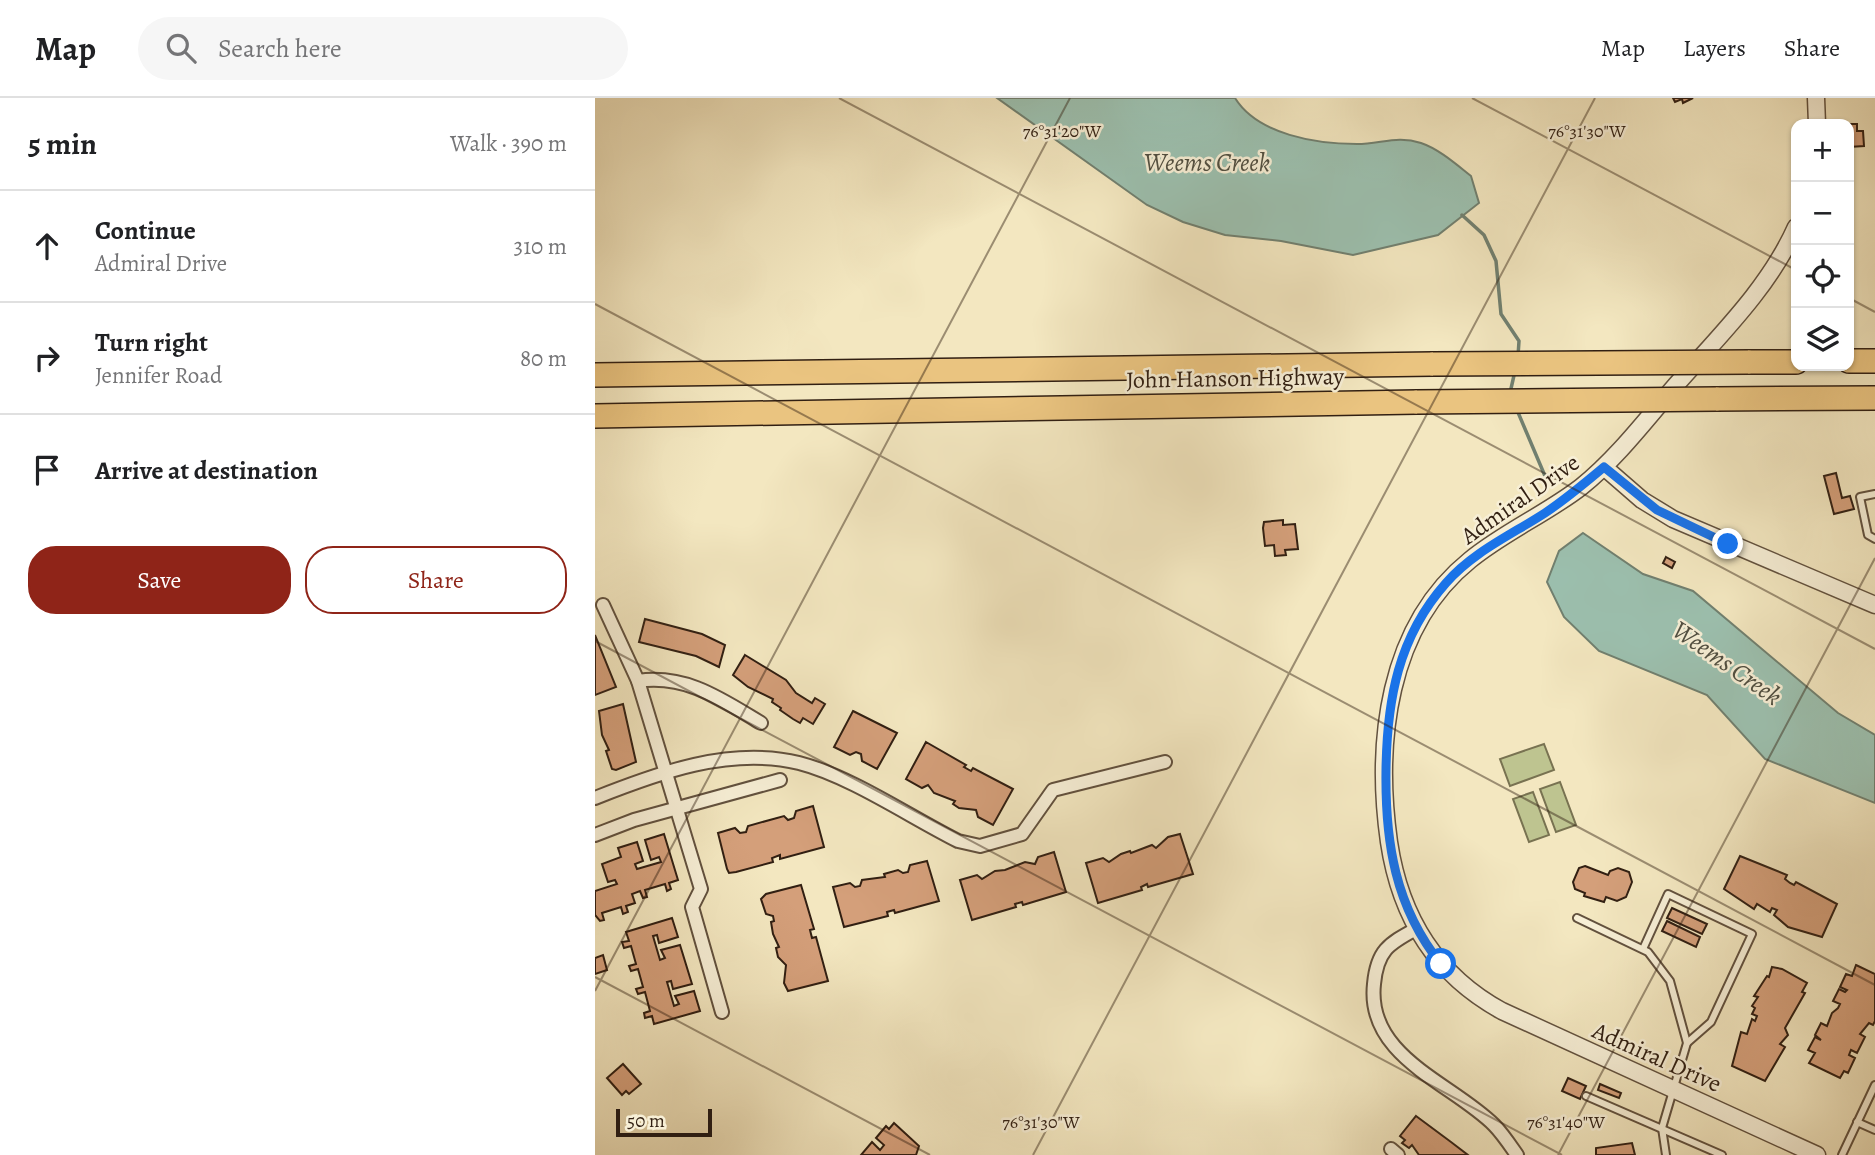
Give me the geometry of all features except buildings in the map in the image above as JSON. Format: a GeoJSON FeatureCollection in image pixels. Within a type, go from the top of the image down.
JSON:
{"type":"FeatureCollection","features":[{"type":"Feature","properties":{"kind":"highway"},"geometry":{"type":"LineString","coordinates":[[1854,361],[1875,361]]}},
{"type":"Feature","properties":{"kind":"highway","name":"John Hanson Highway"},"geometry":{"type":"LineString","coordinates":[[595,375],[1791,362]]}},
{"type":"Feature","properties":{"kind":"highway","name":"John Hanson Highway"},"geometry":{"type":"LineString","coordinates":[[595,416],[1417,402],[1875,398]]}},
{"type":"Feature","properties":{"kind":"street"},"geometry":{"type":"LineString","coordinates":[[1816,98],[1817,119]]}},
{"type":"Feature","properties":{"kind":"street","name":"Admiral Drive"},"geometry":{"type":"LineString","coordinates":[[1791,236],[1777,262],[1751,298],[1604,467],[1565,499],[1459,570],[1428,605],[1407,642],[1395,677],[1389,713],[1386,811],[1395,873],[1416,929],[1441,964],[1485,1002],[1817,1155]]}},
{"type":"Feature","properties":{"kind":"street"},"geometry":{"type":"LineString","coordinates":[[1604,467],[1642,500],[1673,519],[1875,605]]}},
{"type":"Feature","properties":{"kind":"street"},"geometry":{"type":"LineString","coordinates":[[603,605],[638,681],[678,808],[701,889],[692,907],[722,1012]]}},
{"type":"Feature","properties":{"kind":"street"},"geometry":{"type":"LineString","coordinates":[[638,681],[661,677],[689,683],[761,723]]}},
{"type":"Feature","properties":{"kind":"street"},"geometry":{"type":"LineString","coordinates":[[595,798],[709,761],[738,757],[799,763],[832,775],[958,841],[979,846],[1022,834],[1052,790],[1165,762]]}},
{"type":"Feature","properties":{"kind":"street"},"geometry":{"type":"LineString","coordinates":[[595,835],[678,808],[781,780]]}},
{"type":"Feature","properties":{"kind":"street"},"geometry":{"type":"LineString","coordinates":[[1416,929],[1390,943],[1376,963],[1372,1002],[1388,1039],[1416,1068],[1494,1124],[1513,1154]]}},
{"type":"Feature","properties":{"kind":"lane"},"geometry":{"type":"LineString","coordinates":[[1875,494],[1860,497],[1868,535],[1875,539]]}},
{"type":"Feature","properties":{"kind":"lane"},"geometry":{"type":"LineString","coordinates":[[1643,949],[1668,894],[1752,934],[1711,1022],[1687,1043]]}},
{"type":"Feature","properties":{"kind":"lane"},"geometry":{"type":"LineString","coordinates":[[1577,918],[1643,949],[1670,981],[1687,1043],[1662,1128],[1666,1155]]}},
{"type":"Feature","properties":{"kind":"lane"},"geometry":{"type":"LineString","coordinates":[[1842,1155],[1875,1085]]}},
{"type":"Feature","properties":{"kind":"lane"},"geometry":{"type":"LineString","coordinates":[[1586,1096],[1722,1155]]}},
{"type":"Feature","properties":{"kind":"lane"},"geometry":{"type":"LineString","coordinates":[[1857,1122],[1875,1130]]}},
{"type":"Feature","properties":{"kind":"green space"},"geometry":{"type":"Polygon","coordinates":[[[1544,744],[1554,770],[1510,786],[1500,759],[1544,744]]]}},
{"type":"Feature","properties":{"kind":"green space"},"geometry":{"type":"Polygon","coordinates":[[[1560,782],[1576,825],[1556,832],[1540,789],[1560,782]]]}},
{"type":"Feature","properties":{"kind":"green space"},"geometry":{"type":"Polygon","coordinates":[[[1533,792],[1549,835],[1529,842],[1513,799],[1533,792]]]}},
{"type":"Feature","properties":{"kind":"water","name":"Weems Creek"},"geometry":{"type":"Polygon","coordinates":[[[997,98],[1235,98],[1245,111],[1258,121],[1290,135],[1324,142],[1366,144],[1404,140],[1428,146],[1471,176],[1479,203],[1438,235],[1353,255],[1281,241],[1225,235],[1183,222],[1147,205],[997,98]]]}},
{"type":"Feature","properties":{"kind":"water"},"geometry":{"type":"Polygon","coordinates":[[[1583,533],[1643,574],[1693,591],[1838,713],[1875,735],[1875,803],[1765,759],[1707,695],[1599,651],[1564,617],[1547,582],[1559,551],[1583,533]]]}},
{"type":"Feature","properties":{"kind":"waterway","name":"Weems Creek"},"geometry":{"type":"LineString","coordinates":[[1462,215],[1484,235],[1496,261],[1501,314],[1519,341],[1518,356]]}},
{"type":"Feature","properties":{"kind":"waterway","name":"Weems Creek"},"geometry":{"type":"LineString","coordinates":[[1510,393],[1515,371]]}},
{"type":"Feature","properties":{"kind":"waterway","name":"Weems Creek"},"geometry":{"type":"LineString","coordinates":[[1517,410],[1545,476]]}},
{"type":"Feature","properties":{"kind":"route"},"geometry":{"type":"LineString","coordinates":[[1441,964],[1416,929],[1400,892],[1391,858],[1386,811],[1387,736],[1391,694],[1407,642],[1428,605],[1447,582],[1472,559],[1545,513],[1604,467],[1657,510],[1728,544]]}}]}
